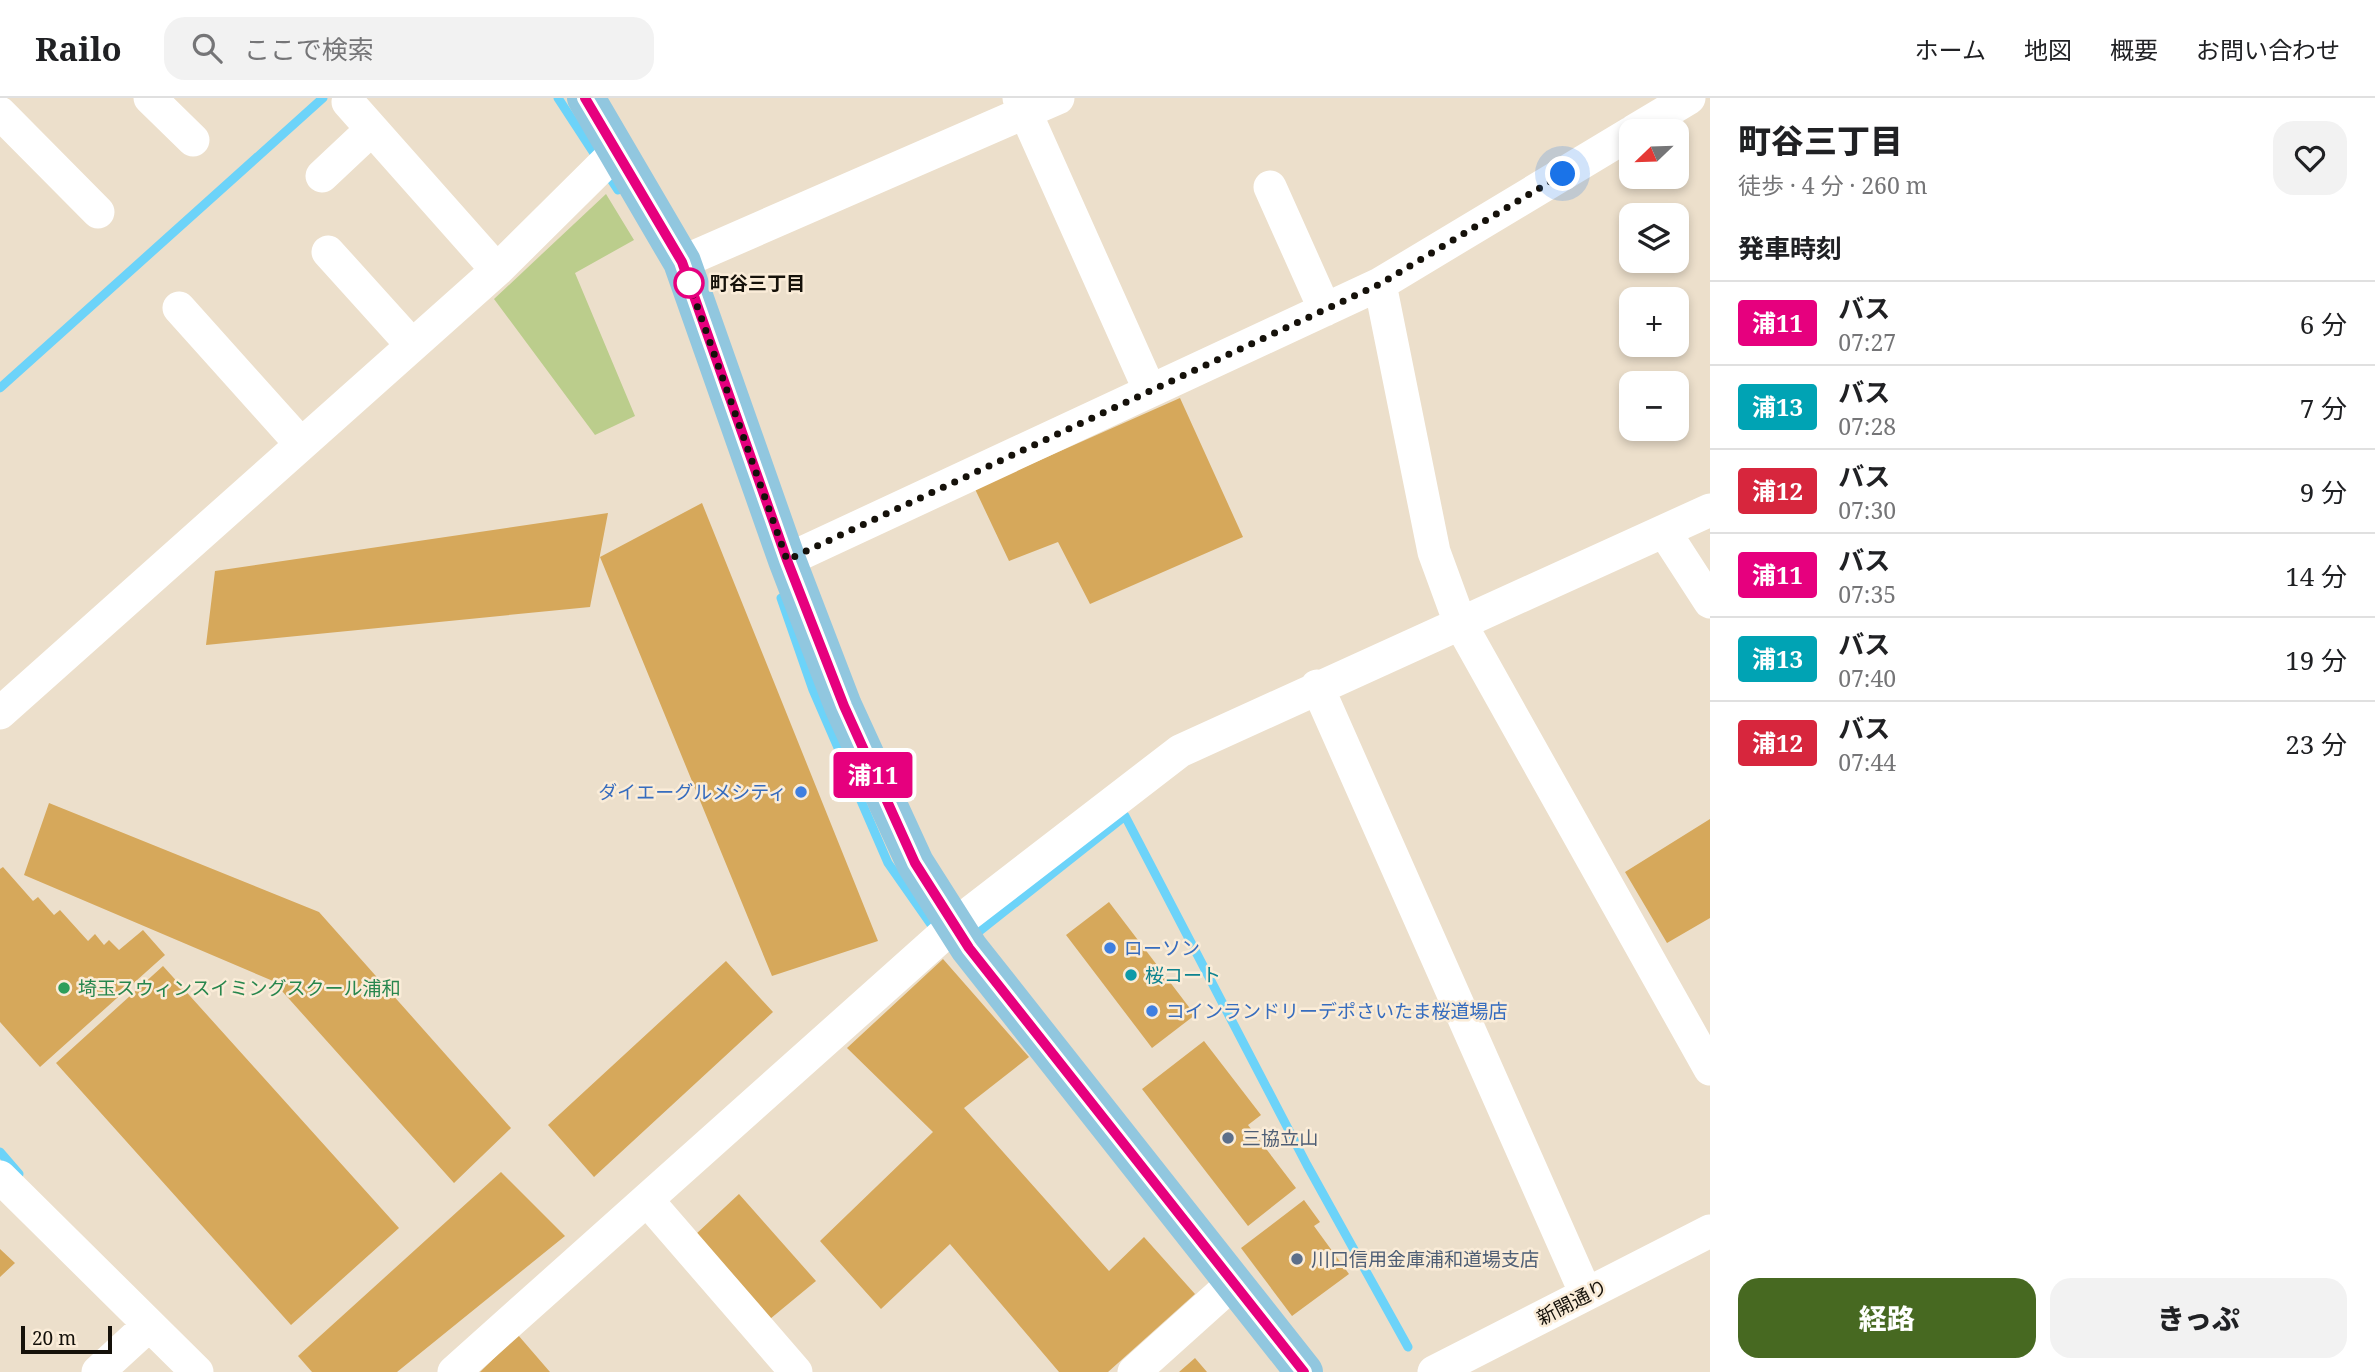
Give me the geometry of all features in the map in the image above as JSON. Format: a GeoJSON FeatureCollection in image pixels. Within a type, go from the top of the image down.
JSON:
{"type":"FeatureCollection","features":[{"type":"Feature","properties":{"kind":"main road"},"geometry":{"type":"LineString","coordinates":[[586,98],[682,262],[787,560],[881,792],[915,863],[953,926],[1304,1372]]}},
{"type":"Feature","properties":{"kind":"street"},"geometry":{"type":"LineString","coordinates":[[150,98],[193,140]]}},
{"type":"Feature","properties":{"kind":"street"},"geometry":{"type":"LineString","coordinates":[[682,262],[1022,105],[1058,98]]}},
{"type":"Feature","properties":{"kind":"street"},"geometry":{"type":"LineString","coordinates":[[1654,119],[1689,98]]}},
{"type":"Feature","properties":{"kind":"street"},"geometry":{"type":"LineString","coordinates":[[348,102],[497,270]]}},
{"type":"Feature","properties":{"kind":"street"},"geometry":{"type":"LineString","coordinates":[[1022,105],[1150,391]]}},
{"type":"Feature","properties":{"kind":"street"},"geometry":{"type":"LineString","coordinates":[[0,113],[97,212]]}},
{"type":"Feature","properties":{"kind":"street"},"geometry":{"type":"LineString","coordinates":[[322,176],[372,129]]}},
{"type":"Feature","properties":{"kind":"street"},"geometry":{"type":"LineString","coordinates":[[787,560],[1380,284],[1619,140]]}},
{"type":"Feature","properties":{"kind":"street"},"geometry":{"type":"LineString","coordinates":[[0,713],[497,270],[617,151]]}},
{"type":"Feature","properties":{"kind":"street"},"geometry":{"type":"LineString","coordinates":[[1270,187],[1325,310]]}},
{"type":"Feature","properties":{"kind":"street"},"geometry":{"type":"LineString","coordinates":[[328,252],[412,345]]}},
{"type":"Feature","properties":{"kind":"street"},"geometry":{"type":"LineString","coordinates":[[1380,284],[1434,552],[1460,624],[1710,1069]]}},
{"type":"Feature","properties":{"kind":"street"},"geometry":{"type":"LineString","coordinates":[[179,308],[301,444]]}},
{"type":"Feature","properties":{"kind":"street"},"geometry":{"type":"LineString","coordinates":[[454,1372],[953,926],[1180,751],[1317,686],[1710,510]]}},
{"type":"Feature","properties":{"kind":"street"},"geometry":{"type":"LineString","coordinates":[[1664,531],[1710,602]]}},
{"type":"Feature","properties":{"kind":"street"},"geometry":{"type":"LineString","coordinates":[[1317,686],[1586,1294]]}},
{"type":"Feature","properties":{"kind":"street"},"geometry":{"type":"LineString","coordinates":[[0,1177],[197,1372]]}},
{"type":"Feature","properties":{"kind":"street"},"geometry":{"type":"LineString","coordinates":[[647,1200],[796,1372]]}},
{"type":"Feature","properties":{"kind":"street","name":"新開通り"},"geometry":{"type":"LineString","coordinates":[[1434,1372],[1710,1231]]}},
{"type":"Feature","properties":{"kind":"street"},"geometry":{"type":"LineString","coordinates":[[1134,1372],[1233,1283]]}},
{"type":"Feature","properties":{"kind":"street"},"geometry":{"type":"LineString","coordinates":[[98,1372],[149,1325]]}},
{"type":"Feature","properties":{"kind":"green space"},"geometry":{"type":"Polygon","coordinates":[[[606,194],[634,240],[575,273],[635,416],[595,435],[494,299],[606,194]]]}},
{"type":"Feature","properties":{"kind":"building"},"geometry":{"type":"Polygon","coordinates":[[[1180,398],[1243,537],[1090,604],[1058,542],[1009,561],[975,489],[1180,398]]]}},
{"type":"Feature","properties":{"kind":"building"},"geometry":{"type":"Polygon","coordinates":[[[702,503],[878,941],[772,976],[600,557],[702,503]]]}},
{"type":"Feature","properties":{"kind":"building"},"geometry":{"type":"Polygon","coordinates":[[[608,513],[590,607],[206,645],[215,571],[608,513]]]}},
{"type":"Feature","properties":{"kind":"building"},"geometry":{"type":"Polygon","coordinates":[[[49,803],[319,912],[511,1128],[454,1183],[273,981],[24,875],[49,803]]]}},
{"type":"Feature","properties":{"kind":"building"},"geometry":{"type":"Polygon","coordinates":[[[1710,819],[1710,918],[1667,943],[1625,872],[1710,819]]]}},
{"type":"Feature","properties":{"kind":"building","name":"埼玉スウィンスイミングスクール浦和"},"geometry":{"type":"Polygon","coordinates":[[[3,867],[33,901],[38,897],[54,915],[60,910],[88,941],[95,934],[104,945],[109,940],[119,950],[143,930],[165,955],[40,1067],[0,1022],[0,869],[3,867]]]}},
{"type":"Feature","properties":{"kind":"building","name":"桜コート"},"geometry":{"type":"Polygon","coordinates":[[[1109,902],[1195,1015],[1152,1048],[1066,935],[1109,902]]]}},
{"type":"Feature","properties":{"kind":"building"},"geometry":{"type":"Polygon","coordinates":[[[943,959],[1029,1057],[964,1108],[1109,1271],[1144,1237],[1195,1294],[1108,1372],[1059,1372],[950,1244],[881,1309],[820,1241],[933,1132],[847,1048],[943,959]]]}},
{"type":"Feature","properties":{"kind":"building"},"geometry":{"type":"Polygon","coordinates":[[[726,961],[773,1012],[594,1177],[548,1125],[726,961]]]}},
{"type":"Feature","properties":{"kind":"building"},"geometry":{"type":"Polygon","coordinates":[[[163,966],[399,1228],[291,1325],[56,1063],[163,966]]]}},
{"type":"Feature","properties":{"kind":"building"},"geometry":{"type":"Polygon","coordinates":[[[1204,1041],[1261,1115],[1248,1125],[1296,1188],[1248,1226],[1142,1089],[1204,1041]]]}},
{"type":"Feature","properties":{"kind":"building"},"geometry":{"type":"Polygon","coordinates":[[[501,1172],[565,1236],[397,1372],[312,1372],[298,1356],[501,1172]]]}},
{"type":"Feature","properties":{"kind":"building"},"geometry":{"type":"Polygon","coordinates":[[[739,1194],[816,1281],[770,1319],[696,1234],[739,1194]]]}},
{"type":"Feature","properties":{"kind":"building"},"geometry":{"type":"Polygon","coordinates":[[[1304,1200],[1320,1222],[1314,1226],[1349,1274],[1292,1316],[1241,1248],[1304,1200]]]}},
{"type":"Feature","properties":{"kind":"building"},"geometry":{"type":"Polygon","coordinates":[[[0,1249],[15,1263],[0,1277],[0,1249]]]}},
{"type":"Feature","properties":{"kind":"building"},"geometry":{"type":"Polygon","coordinates":[[[518,1335],[550,1372],[480,1372],[518,1335]]]}},
{"type":"Feature","properties":{"kind":"building"},"geometry":{"type":"Polygon","coordinates":[[[1195,1358],[1207,1372],[1179,1372],[1195,1358]]]}},
{"type":"Feature","properties":{"kind":"waterway"},"geometry":{"type":"LineString","coordinates":[[0,388],[323,98]]}},
{"type":"Feature","properties":{"kind":"waterway"},"geometry":{"type":"LineString","coordinates":[[558,98],[618,190]]}},
{"type":"Feature","properties":{"kind":"waterway"},"geometry":{"type":"LineString","coordinates":[[781,598],[813,690],[888,863],[937,933]]}},
{"type":"Feature","properties":{"kind":"waterway"},"geometry":{"type":"LineString","coordinates":[[972,937],[1125,816],[1307,1165],[1408,1347]]}},
{"type":"Feature","properties":{"kind":"waterway"},"geometry":{"type":"LineString","coordinates":[[0,1152],[19,1174]]}},
{"type":"Feature","properties":{"kind":"bus line","name":"浦11"},"geometry":{"type":"LineString","coordinates":[[585,98],[682,262],[787,560],[844,706],[915,863],[969,948],[1304,1372]]}},
{"type":"Feature","properties":{"kind":"place","name":"町谷三丁目"},"geometry":{"type":"Point","coordinates":[689,283]}},
{"type":"Feature","properties":{"kind":"place","name":"ダイエーグルメシティ"},"geometry":{"type":"Point","coordinates":[801,792]}},
{"type":"Feature","properties":{"kind":"place","name":"ローソン"},"geometry":{"type":"Point","coordinates":[1110,948]}},
{"type":"Feature","properties":{"kind":"place","name":"桜コート"},"geometry":{"type":"Point","coordinates":[1131,975]}},
{"type":"Feature","properties":{"kind":"place","name":"埼玉スウィンスイミングスクール浦和"},"geometry":{"type":"Point","coordinates":[64,988]}},
{"type":"Feature","properties":{"kind":"place","name":"コインランドリーデポさいたま桜道場店"},"geometry":{"type":"Point","coordinates":[1152,1011]}},
{"type":"Feature","properties":{"kind":"place","name":"三協立山"},"geometry":{"type":"Point","coordinates":[1228,1138]}},
{"type":"Feature","properties":{"kind":"place","name":"川口信用金庫浦和道場支店"},"geometry":{"type":"Point","coordinates":[1297,1259]}},
{"type":"Feature","properties":{"kind":"route"},"geometry":{"type":"LineString","coordinates":[[689,283],[787,560],[1380,284],[1563,174]]}}]}
